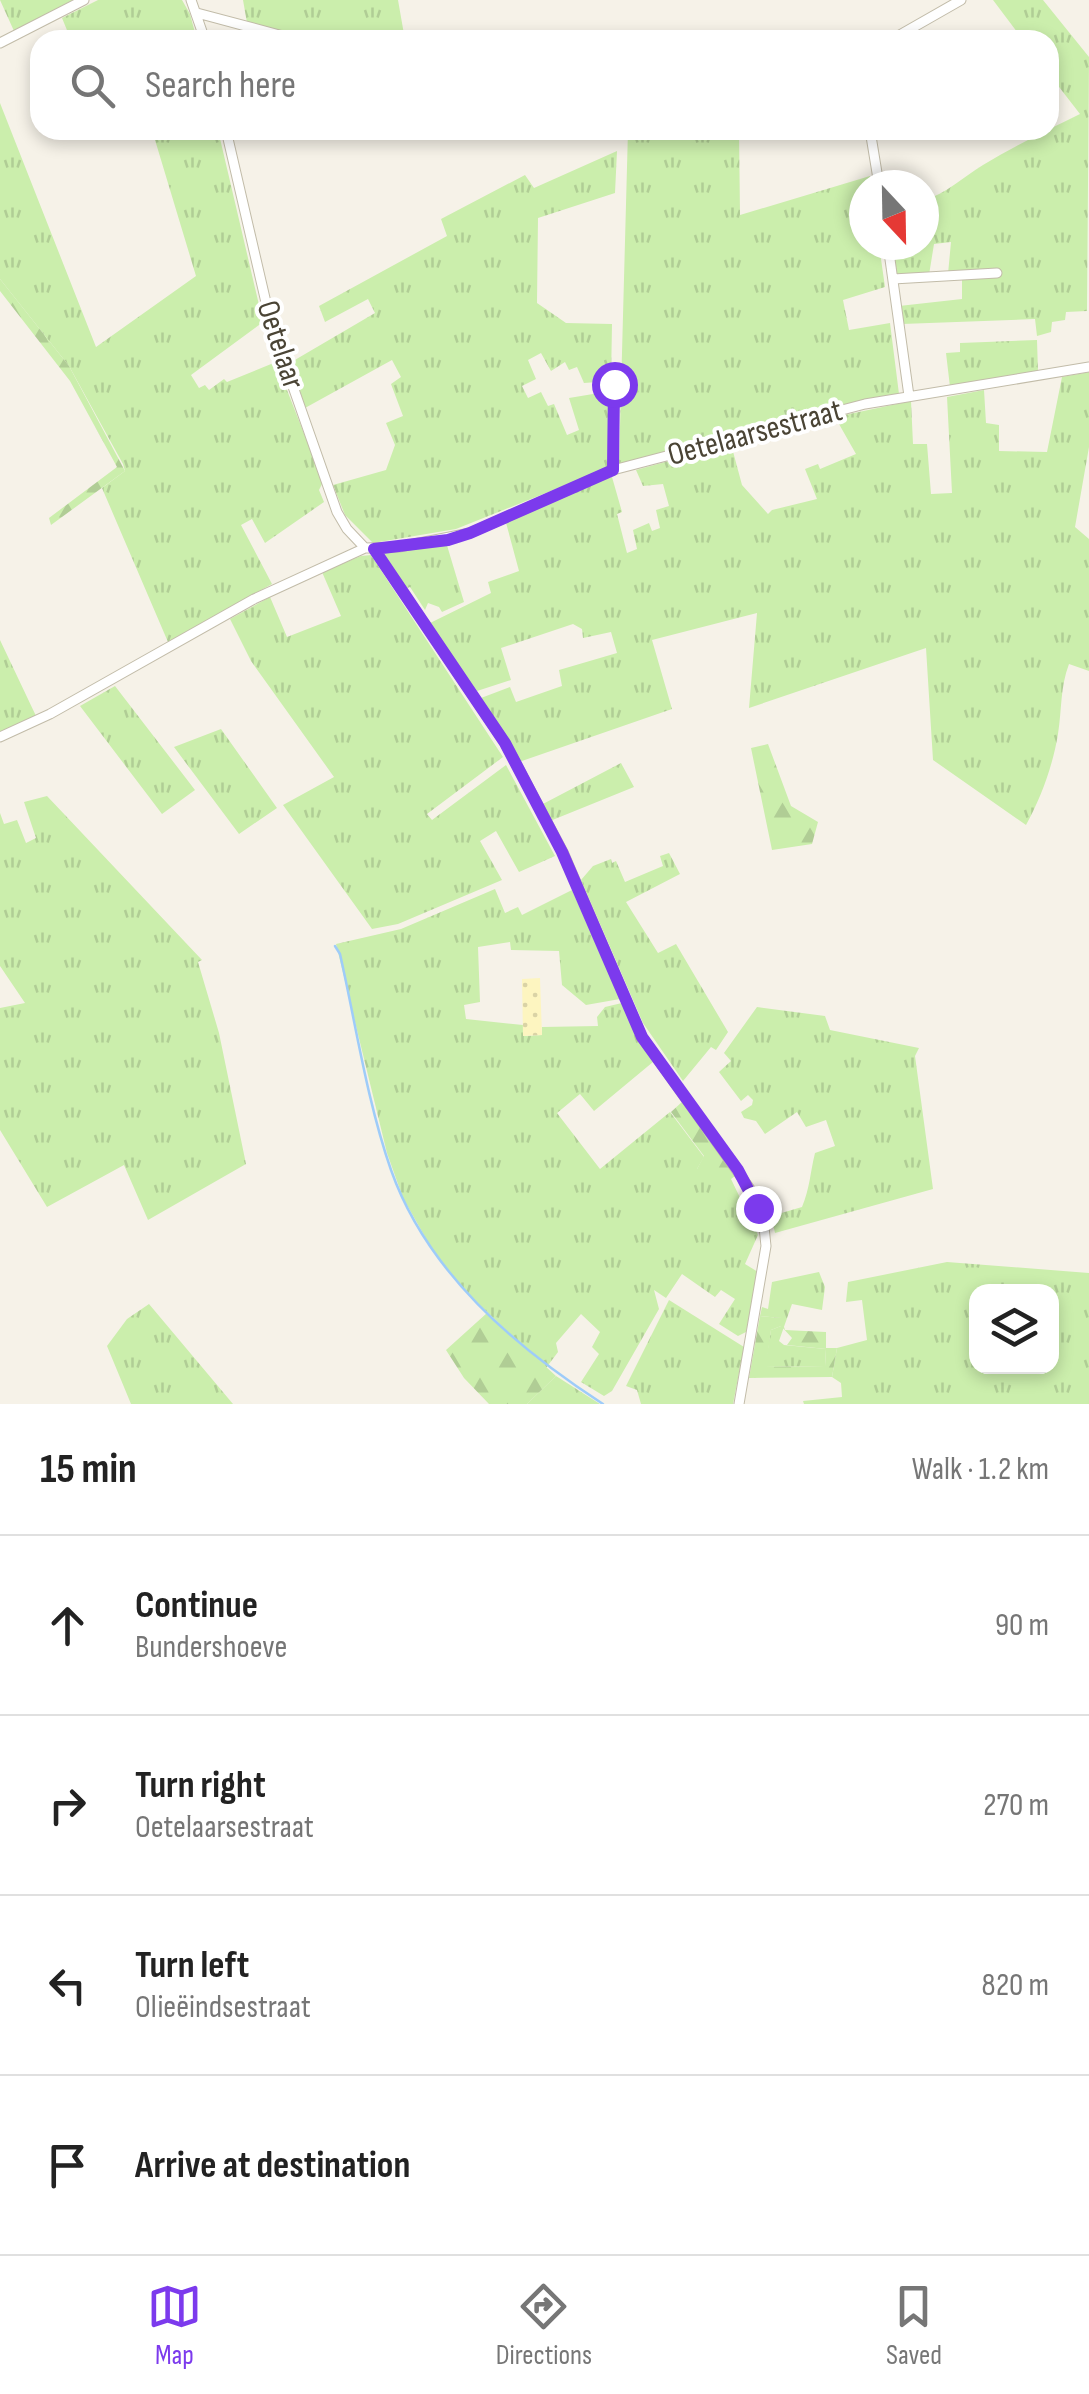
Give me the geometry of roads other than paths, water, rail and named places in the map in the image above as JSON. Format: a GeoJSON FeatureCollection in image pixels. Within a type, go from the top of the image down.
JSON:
{"type":"FeatureCollection","features":[{"type":"Feature","properties":{"kind":"street"},"geometry":{"type":"LineString","coordinates":[[0,43],[84,0]]}},
{"type":"Feature","properties":{"kind":"street"},"geometry":{"type":"LineString","coordinates":[[191,0],[202,30]]}},
{"type":"Feature","properties":{"kind":"street"},"geometry":{"type":"LineString","coordinates":[[908,30],[961,0]]}},
{"type":"Feature","properties":{"kind":"street"},"geometry":{"type":"LineString","coordinates":[[198,13],[261,30]]}},
{"type":"Feature","properties":{"kind":"street","name":"Oetelaar"},"geometry":{"type":"LineString","coordinates":[[228,140],[270,324],[338,512],[346,528],[370,548],[505,743],[562,852],[642,1037],[750,1189],[764,1227],[766,1246],[739,1404]]}},
{"type":"Feature","properties":{"kind":"street"},"geometry":{"type":"LineString","coordinates":[[872,140],[877,170]]}},
{"type":"Feature","properties":{"kind":"street"},"geometry":{"type":"LineString","coordinates":[[890,260],[910,396]]}},
{"type":"Feature","properties":{"kind":"street"},"geometry":{"type":"LineString","coordinates":[[893,279],[997,273]]}},
{"type":"Feature","properties":{"kind":"street","name":"Oetelaarsestraat"},"geometry":{"type":"LineString","coordinates":[[0,737],[50,714],[254,598],[370,548],[448,540],[613,470],[865,404],[1089,367]]}},
{"type":"Feature","properties":{"kind":"street"},"geometry":{"type":"LineString","coordinates":[[613,470],[614,384]]}},
{"type":"Feature","properties":{"kind":"waterway"},"geometry":{"type":"LineString","coordinates":[[335,946],[391,1170],[427,1242],[451,1274],[507,1332],[603,1404]]}}]}
